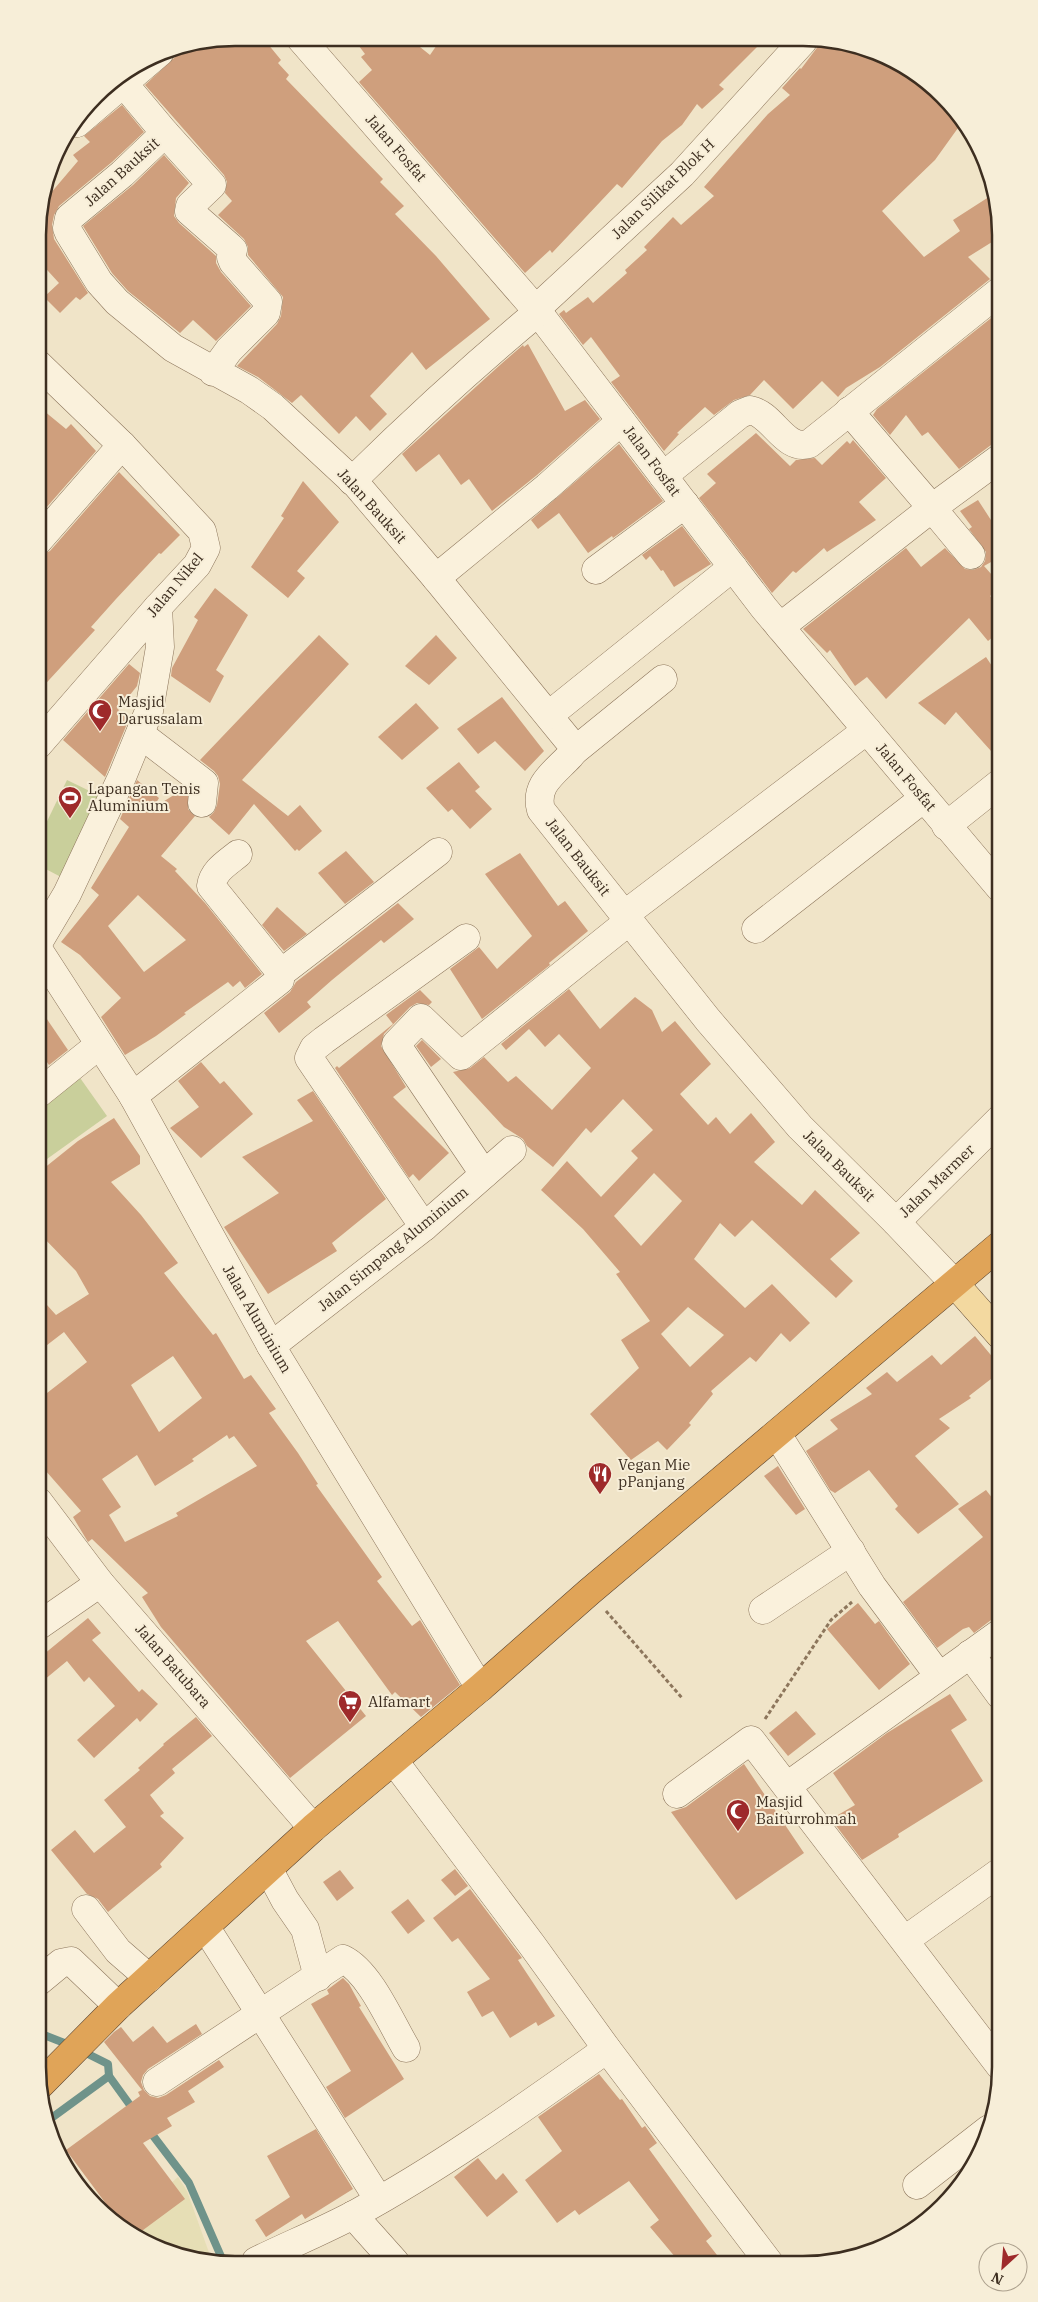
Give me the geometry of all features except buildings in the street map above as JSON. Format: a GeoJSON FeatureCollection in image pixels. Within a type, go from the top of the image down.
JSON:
{"type":"FeatureCollection","features":[{"type":"Feature","properties":{"kind":"highway"},"geometry":{"type":"LineString","coordinates":[[49,2076],[118,2006],[206,1928],[313,1828],[992,1252]]}},
{"type":"Feature","properties":{"kind":"main road"},"geometry":{"type":"LineString","coordinates":[[955,1284],[992,1325]]}},
{"type":"Feature","properties":{"kind":"street","name":"Jalan Fosfat"},"geometry":{"type":"LineString","coordinates":[[307,46],[537,310],[780,627],[992,879]]}},
{"type":"Feature","properties":{"kind":"street","name":"Jalan Silikat Blok H"},"geometry":{"type":"LineString","coordinates":[[352,481],[412,422],[537,310],[682,174],[798,46]]}},
{"type":"Feature","properties":{"kind":"street"},"geometry":{"type":"LineString","coordinates":[[100,104],[132,77]]}},
{"type":"Feature","properties":{"kind":"street"},"geometry":{"type":"LineString","coordinates":[[124,84],[165,133]]}},
{"type":"Feature","properties":{"kind":"street","name":"Jalan Bauksit"},"geometry":{"type":"LineString","coordinates":[[213,372],[229,350],[266,313],[268,302],[233,262],[231,257],[233,250],[189,211],[190,206],[212,184],[165,133],[122,174],[70,218],[67,228],[99,282],[118,302],[173,348],[213,372],[249,390],[273,407],[352,481],[436,578],[573,746],[573,752],[540,789],[538,799],[541,810],[708,1020],[800,1127],[896,1222],[955,1284]]}},
{"type":"Feature","properties":{"kind":"street"},"geometry":{"type":"LineString","coordinates":[[663,476],[744,412],[755,411],[765,417],[793,443],[804,445],[814,440],[992,297]]}},
{"type":"Feature","properties":{"kind":"street","name":"Jalan Nikel"},"geometry":{"type":"LineString","coordinates":[[46,372],[122,445],[202,531],[206,548],[197,565],[158,606],[46,736]]}},
{"type":"Feature","properties":{"kind":"street"},"geometry":{"type":"LineString","coordinates":[[849,411],[971,555]]}},
{"type":"Feature","properties":{"kind":"street"},"geometry":{"type":"LineString","coordinates":[[436,578],[547,487],[621,421]]}},
{"type":"Feature","properties":{"kind":"street"},"geometry":{"type":"LineString","coordinates":[[46,532],[122,445]]}},
{"type":"Feature","properties":{"kind":"street"},"geometry":{"type":"LineString","coordinates":[[780,627],[932,508],[992,464]]}},
{"type":"Feature","properties":{"kind":"street"},"geometry":{"type":"LineString","coordinates":[[596,570],[685,504]]}},
{"type":"Feature","properties":{"kind":"street"},"geometry":{"type":"LineString","coordinates":[[549,715],[733,567]]}},
{"type":"Feature","properties":{"kind":"street"},"geometry":{"type":"LineString","coordinates":[[46,929],[67,894],[149,711],[160,647],[158,606]]}},
{"type":"Feature","properties":{"kind":"street"},"geometry":{"type":"LineString","coordinates":[[573,752],[662,679]]}},
{"type":"Feature","properties":{"kind":"street"},"geometry":{"type":"LineString","coordinates":[[484,1174],[396,1044],[421,1018],[461,1056],[626,918],[867,730]]}},
{"type":"Feature","properties":{"kind":"street"},"geometry":{"type":"LineString","coordinates":[[140,734],[204,783],[202,803]]}},
{"type":"Feature","properties":{"kind":"street"},"geometry":{"type":"LineString","coordinates":[[946,826],[992,789]]}},
{"type":"Feature","properties":{"kind":"street"},"geometry":{"type":"LineString","coordinates":[[756,929],[924,798]]}},
{"type":"Feature","properties":{"kind":"street"},"geometry":{"type":"LineString","coordinates":[[133,1096],[280,980],[281,973],[438,852]]}},
{"type":"Feature","properties":{"kind":"street"},"geometry":{"type":"LineString","coordinates":[[238,854],[217,872],[212,879],[211,886],[281,973]]}},
{"type":"Feature","properties":{"kind":"street"},"geometry":{"type":"LineString","coordinates":[[424,1227],[309,1058],[314,1048],[324,1040],[466,938]]}},
{"type":"Feature","properties":{"kind":"street","name":"Jalan Aluminium"},"geometry":{"type":"LineString","coordinates":[[46,962],[133,1096],[271,1346],[480,1688]]}},
{"type":"Feature","properties":{"kind":"street"},"geometry":{"type":"LineString","coordinates":[[46,1088],[99,1045]]}},
{"type":"Feature","properties":{"kind":"street","name":"Jalan Marmer"},"geometry":{"type":"LineString","coordinates":[[896,1222],[992,1128]]}},
{"type":"Feature","properties":{"kind":"street","name":"Jalan Simpang Aluminium"},"geometry":{"type":"LineString","coordinates":[[271,1346],[424,1227],[512,1150]]}},
{"type":"Feature","properties":{"kind":"street"},"geometry":{"type":"LineString","coordinates":[[777,1434],[872,1586],[939,1676]]}},
{"type":"Feature","properties":{"kind":"street","name":"Jalan Batubara"},"geometry":{"type":"LineString","coordinates":[[46,1511],[100,1583],[313,1828]]}},
{"type":"Feature","properties":{"kind":"street"},"geometry":{"type":"LineString","coordinates":[[763,1610],[851,1551]]}},
{"type":"Feature","properties":{"kind":"street"},"geometry":{"type":"LineString","coordinates":[[46,1620],[100,1583]]}},
{"type":"Feature","properties":{"kind":"street"},"geometry":{"type":"LineString","coordinates":[[786,1786],[992,1639]]}},
{"type":"Feature","properties":{"kind":"street"},"geometry":{"type":"LineString","coordinates":[[970,1654],[992,1684]]}},
{"type":"Feature","properties":{"kind":"street"},"geometry":{"type":"LineString","coordinates":[[677,1794],[751,1740],[992,2055]]}},
{"type":"Feature","properties":{"kind":"street"},"geometry":{"type":"LineString","coordinates":[[394,1761],[532,1945],[607,2049],[764,2256]]}},
{"type":"Feature","properties":{"kind":"street"},"geometry":{"type":"LineString","coordinates":[[269,1870],[285,1900],[305,1929],[318,1977]]}},
{"type":"Feature","properties":{"kind":"street"},"geometry":{"type":"LineString","coordinates":[[905,1940],[992,1878]]}},
{"type":"Feature","properties":{"kind":"street"},"geometry":{"type":"LineString","coordinates":[[86,1909],[118,1951],[149,1978]]}},
{"type":"Feature","properties":{"kind":"street"},"geometry":{"type":"LineString","coordinates":[[206,1928],[380,2200]]}},
{"type":"Feature","properties":{"kind":"street"},"geometry":{"type":"LineString","coordinates":[[157,2082],[343,1959],[351,1963],[372,1988],[406,2048]]}},
{"type":"Feature","properties":{"kind":"street"},"geometry":{"type":"LineString","coordinates":[[46,1975],[61,1963],[72,1961],[118,2006]]}},
{"type":"Feature","properties":{"kind":"street"},"geometry":{"type":"LineString","coordinates":[[267,2256],[353,2215],[380,2200],[484,2135],[607,2049]]}},
{"type":"Feature","properties":{"kind":"street"},"geometry":{"type":"LineString","coordinates":[[917,2185],[978,2137]]}},
{"type":"Feature","properties":{"kind":"street"},"geometry":{"type":"LineString","coordinates":[[353,2215],[390,2256]]}},
{"type":"Feature","properties":{"kind":"path"},"geometry":{"type":"LineString","coordinates":[[751,1740],[830,1620],[872,1586]]}},
{"type":"Feature","properties":{"kind":"path"},"geometry":{"type":"LineString","coordinates":[[589,1592],[683,1700]]}},
{"type":"Feature","properties":{"kind":"shaded area"},"geometry":{"type":"Polygon","coordinates":[[[178,2177],[187,2191],[209,2254],[175,2246],[127,2222],[178,2177]]]}},
{"type":"Feature","properties":{"kind":"green space","name":"Lapangan Tenis Aluminium"},"geometry":{"type":"Polygon","coordinates":[[[67,780],[102,797],[61,877],[46,869],[46,823],[67,780]]]}},
{"type":"Feature","properties":{"kind":"green space"},"geometry":{"type":"Polygon","coordinates":[[[78,1075],[107,1116],[46,1160],[46,1095],[78,1075]]]}},
{"type":"Feature","properties":{"kind":"waterway"},"geometry":{"type":"LineString","coordinates":[[46,2036],[72,2046]]}},
{"type":"Feature","properties":{"kind":"waterway"},"geometry":{"type":"LineString","coordinates":[[82,2051],[108,2064],[109,2076],[135,2112]]}},
{"type":"Feature","properties":{"kind":"waterway"},"geometry":{"type":"LineString","coordinates":[[53,2117],[109,2076]]}},
{"type":"Feature","properties":{"kind":"waterway"},"geometry":{"type":"LineString","coordinates":[[148,2129],[189,2183],[220,2255]]}},
{"type":"Feature","properties":{"kind":"place","name":"Masjid Darussalam"},"geometry":{"type":"Point","coordinates":[100,732]}},
{"type":"Feature","properties":{"kind":"place","name":"Lapangan Tenis Aluminium"},"geometry":{"type":"Point","coordinates":[70,819]}},
{"type":"Feature","properties":{"kind":"place","name":"Vegan Mie pPanjang"},"geometry":{"type":"Point","coordinates":[600,1495]}},
{"type":"Feature","properties":{"kind":"place","name":"Alfamart"},"geometry":{"type":"Point","coordinates":[350,1723]}},
{"type":"Feature","properties":{"kind":"place","name":"Masjid Baiturrohmah"},"geometry":{"type":"Point","coordinates":[738,1832]}}]}
